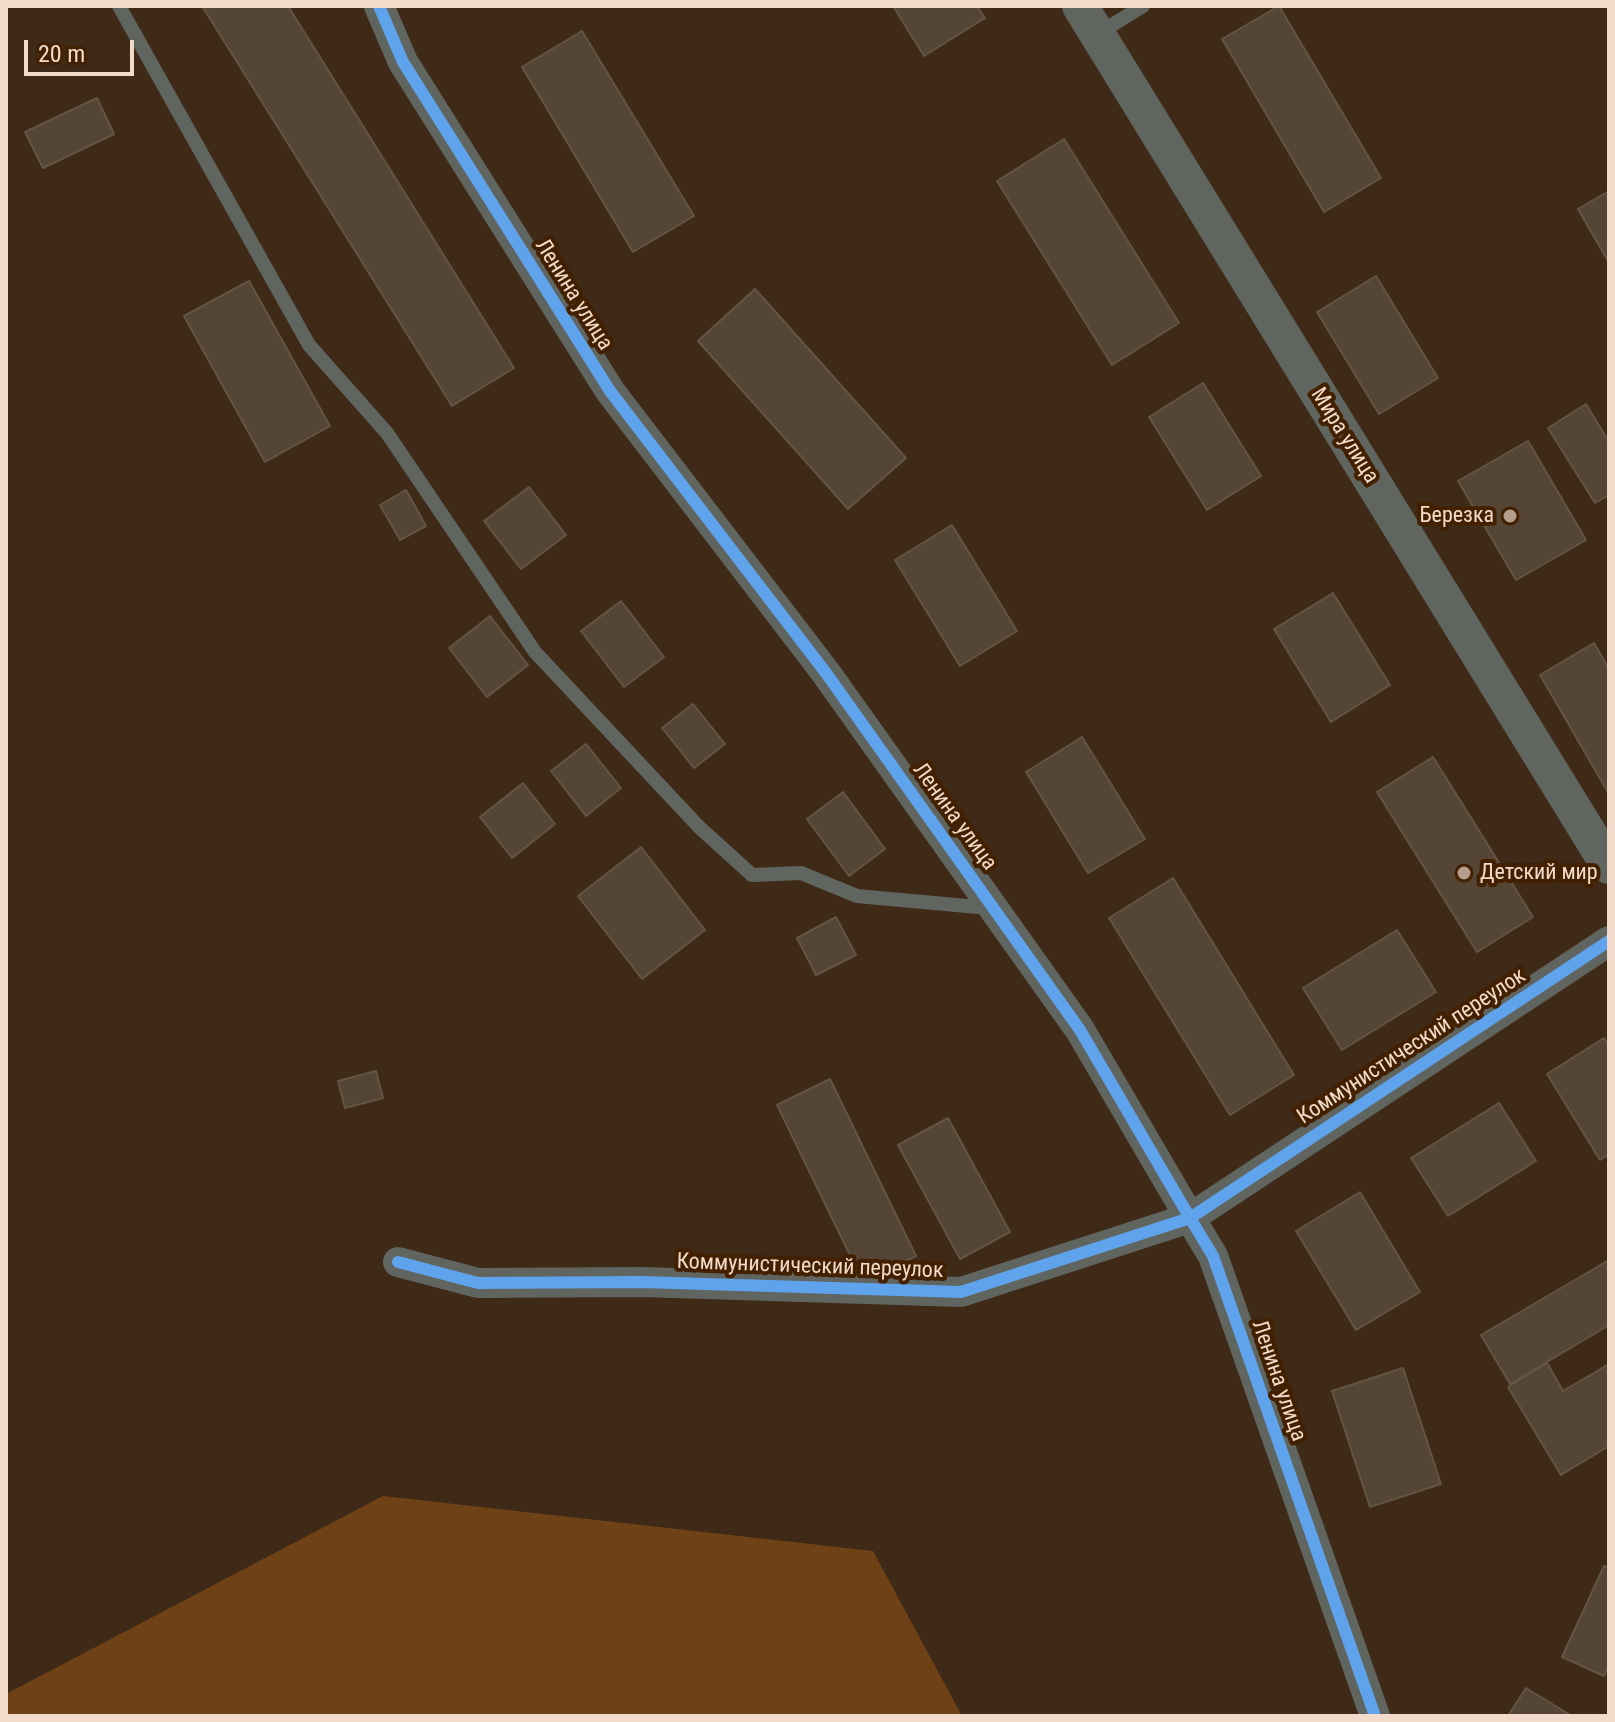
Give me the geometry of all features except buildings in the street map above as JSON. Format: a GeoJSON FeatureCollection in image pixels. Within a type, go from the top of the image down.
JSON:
{"type":"FeatureCollection","features":[{"type":"Feature","properties":{"kind":"street","name":"Ленина улица"},"geometry":{"type":"LineString","coordinates":[[379,6],[403,62],[610,391],[826,673],[1080,1030],[1213,1256],[1375,1716]]}},
{"type":"Feature","properties":{"kind":"street","name":"Мира улица"},"geometry":{"type":"LineString","coordinates":[[1088,20],[1609,866]]}},
{"type":"Feature","properties":{"kind":"street","name":"Коммунистический переулок"},"geometry":{"type":"LineString","coordinates":[[398,1262],[478,1283],[641,1282],[961,1292],[1190,1218],[1609,941]]}},
{"type":"Feature","properties":{"kind":"lane"},"geometry":{"type":"LineString","coordinates":[[119,6],[309,345],[387,433],[535,652],[699,827],[752,875],[801,873],[857,896],[994,908]]}},
{"type":"Feature","properties":{"kind":"lane"},"geometry":{"type":"LineString","coordinates":[[1088,20],[1143,6]]}},
{"type":"Feature","properties":{"kind":"shaded area"},"geometry":{"type":"Polygon","coordinates":[[[383,1496],[873,1551],[962,1716],[7,1716],[6,1694],[383,1496]]]}},
{"type":"Feature","properties":{"kind":"cycle path"},"geometry":{"type":"LineString","coordinates":[[379,6],[403,62],[610,391],[826,673],[1080,1030],[1213,1256],[1375,1716]]}},
{"type":"Feature","properties":{"kind":"cycle path"},"geometry":{"type":"LineString","coordinates":[[398,1262],[478,1283],[641,1282],[961,1292],[1190,1218],[1609,941]]}},
{"type":"Feature","properties":{"kind":"place","name":"Березка"},"geometry":{"type":"Point","coordinates":[1510,516]}},
{"type":"Feature","properties":{"kind":"place","name":"Детский мир"},"geometry":{"type":"Point","coordinates":[1464,873]}}]}
